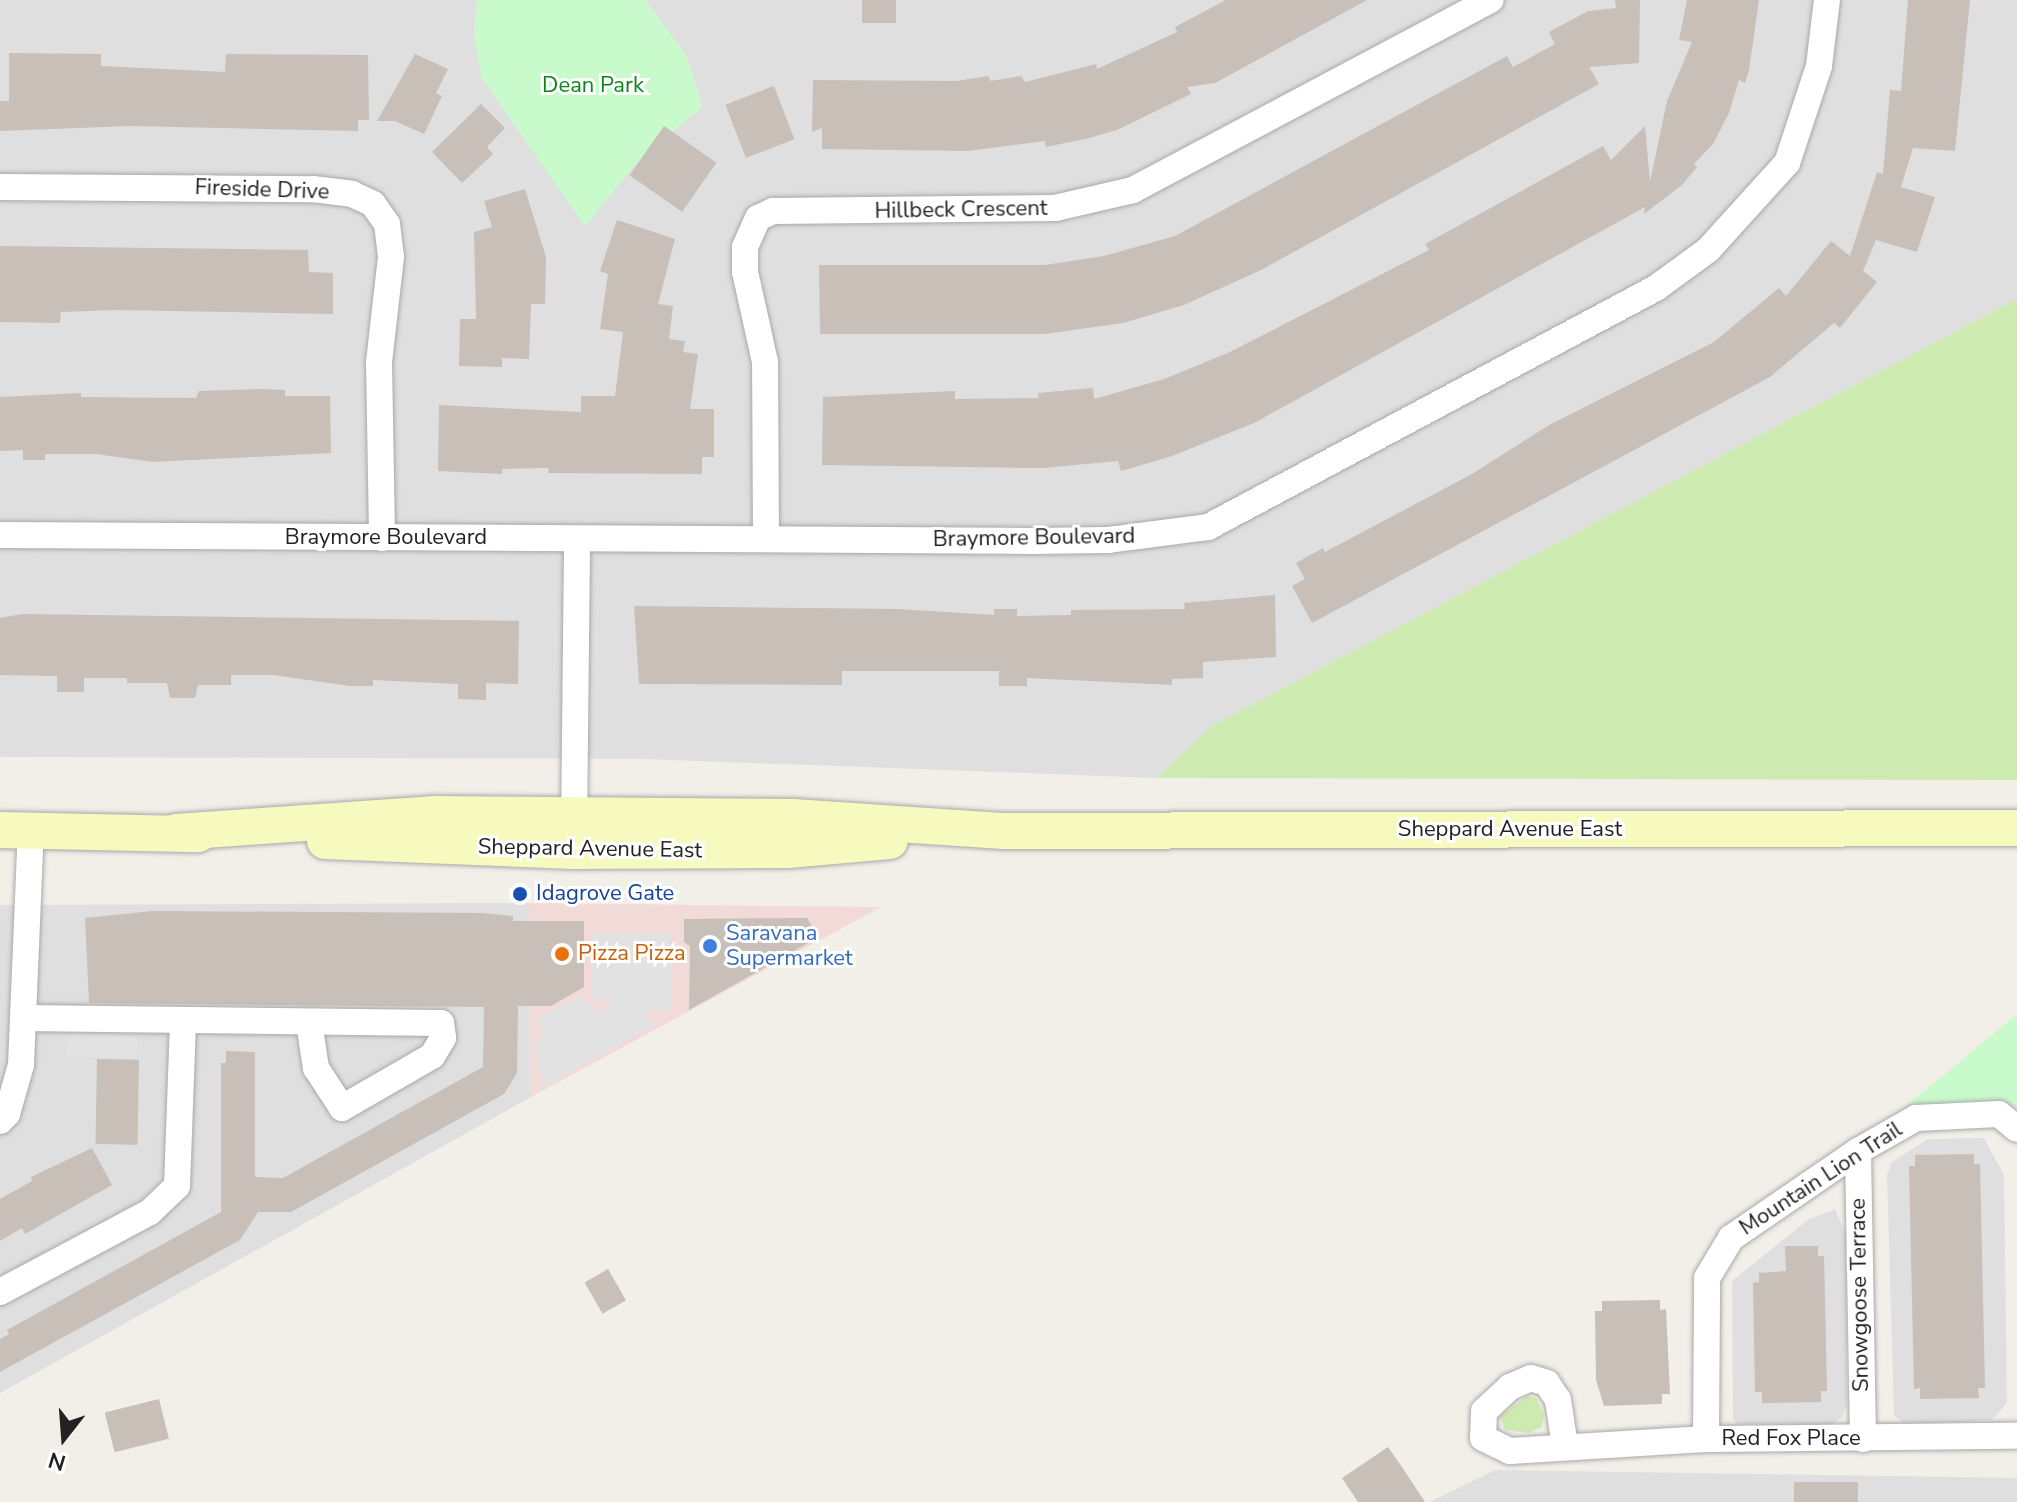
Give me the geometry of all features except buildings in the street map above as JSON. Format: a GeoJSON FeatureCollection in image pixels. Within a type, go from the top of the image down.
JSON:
{"type":"FeatureCollection","features":[{"type":"Feature","properties":{"kind":"main road","name":"Sheppard Avenue East"},"geometry":{"type":"LineString","coordinates":[[176,832],[435,814],[793,817],[1004,831],[2017,828]]}},
{"type":"Feature","properties":{"kind":"main road","name":"Sheppard Avenue East"},"geometry":{"type":"LineString","coordinates":[[15,830],[176,832],[574,851],[788,850],[1004,831]]}},
{"type":"Feature","properties":{"kind":"street","name":"Hillbeck Crescent"},"geometry":{"type":"LineString","coordinates":[[766,539],[765,362],[745,272],[745,247],[758,218],[773,211],[1055,208],[1133,190],[1491,0]]}},
{"type":"Feature","properties":{"kind":"street","name":"Braymore Boulevard"},"geometry":{"type":"LineString","coordinates":[[0,535],[1108,540],[1208,527],[1248,510],[1656,288],[1708,250],[1787,163],[1819,66],[1827,0]]}},
{"type":"Feature","properties":{"kind":"street","name":"Fireside Drive"},"geometry":{"type":"LineString","coordinates":[[0,187],[313,189],[352,194],[373,204],[387,224],[391,257],[379,362],[382,538]]}},
{"type":"Feature","properties":{"kind":"street"},"geometry":{"type":"LineString","coordinates":[[574,851],[577,540]]}},
{"type":"Feature","properties":{"kind":"street"},"geometry":{"type":"LineString","coordinates":[[0,1121],[7,1114],[21,1065],[24,1018],[15,830]]}},
{"type":"Feature","properties":{"kind":"street"},"geometry":{"type":"LineString","coordinates":[[24,1018],[441,1023],[443,1038],[432,1056],[342,1108],[316,1068],[309,1023]]}},
{"type":"Feature","properties":{"kind":"street"},"geometry":{"type":"LineString","coordinates":[[0,1292],[150,1212],[177,1186],[183,1022]]}},
{"type":"Feature","properties":{"kind":"street","name":"Mountain Lion Trail"},"geometry":{"type":"LineString","coordinates":[[1706,1439],[1707,1278],[1731,1238],[1858,1151],[1916,1118],[1948,1112],[1999,1114],[2017,1129]]}},
{"type":"Feature","properties":{"kind":"street","name":"Snowgoose Terrace"},"geometry":{"type":"LineString","coordinates":[[1858,1151],[1863,1439]]}},
{"type":"Feature","properties":{"kind":"street","name":"Red Fox Place"},"geometry":{"type":"LineString","coordinates":[[1565,1446],[1706,1439],[2017,1436]]}},
{"type":"Feature","properties":{"kind":"shaded area"},"geometry":{"type":"Polygon","coordinates":[[[0,0],[477,0],[474,36],[585,225],[637,162],[702,107],[687,57],[645,0],[2017,0],[2017,299],[1212,726],[1157,778],[645,759],[0,757],[0,0]]]}},
{"type":"Feature","properties":{"kind":"shaded area"},"geometry":{"type":"Polygon","coordinates":[[[529,903],[531,1097],[0,1393],[0,905],[529,903]]]}},
{"type":"Feature","properties":{"kind":"shaded area"},"geometry":{"type":"Polygon","coordinates":[[[529,903],[881,907],[531,1097],[529,903]]]}},
{"type":"Feature","properties":{"kind":"shaded area"},"geometry":{"type":"Polygon","coordinates":[[[592,932],[671,934],[671,1010],[645,1011],[654,1025],[544,1087],[533,1044],[545,1037],[535,1019],[582,996],[596,1013],[615,1001],[591,998],[592,932]]]}},
{"type":"Feature","properties":{"kind":"shaded area"},"geometry":{"type":"Polygon","coordinates":[[[67,1033],[138,1035],[137,1058],[66,1056],[67,1033]]]}},
{"type":"Feature","properties":{"kind":"shaded area"},"geometry":{"type":"Polygon","coordinates":[[[1984,1138],[2004,1175],[2007,1403],[1992,1420],[1906,1425],[1894,1415],[1887,1175],[1892,1162],[1928,1139],[1984,1138]]]}},
{"type":"Feature","properties":{"kind":"shaded area"},"geometry":{"type":"Polygon","coordinates":[[[1835,1209],[1846,1235],[1847,1403],[1842,1417],[1832,1425],[1738,1424],[1733,1419],[1732,1281],[1809,1219],[1835,1209]]]}},
{"type":"Feature","properties":{"kind":"shaded area"},"geometry":{"type":"Polygon","coordinates":[[[1495,1470],[2017,1478],[2017,1502],[1430,1502],[1495,1470]]]}},
{"type":"Feature","properties":{"kind":"green space","name":"Dean Park"},"geometry":{"type":"Polygon","coordinates":[[[477,0],[645,0],[687,57],[702,107],[637,162],[585,226],[481,77],[474,36],[477,0]]]}},
{"type":"Feature","properties":{"kind":"green space"},"geometry":{"type":"Polygon","coordinates":[[[2017,299],[2017,780],[1157,778],[1212,726],[2017,299]]]}},
{"type":"Feature","properties":{"kind":"green space"},"geometry":{"type":"Polygon","coordinates":[[[2017,1014],[2017,1106],[1950,1106],[1886,1123],[2017,1014]]]}},
{"type":"Feature","properties":{"kind":"green space"},"geometry":{"type":"Polygon","coordinates":[[[1527,1396],[1536,1398],[1544,1416],[1542,1427],[1528,1433],[1505,1430],[1500,1416],[1527,1396]]]}},
{"type":"Feature","properties":{"kind":"place","name":"Idagrove Gate"},"geometry":{"type":"Point","coordinates":[520,894]}},
{"type":"Feature","properties":{"kind":"place","name":"Saravana Supermarket"},"geometry":{"type":"Point","coordinates":[710,946]}},
{"type":"Feature","properties":{"kind":"place","name":"Pizza Pizza"},"geometry":{"type":"Point","coordinates":[562,954]}}]}
